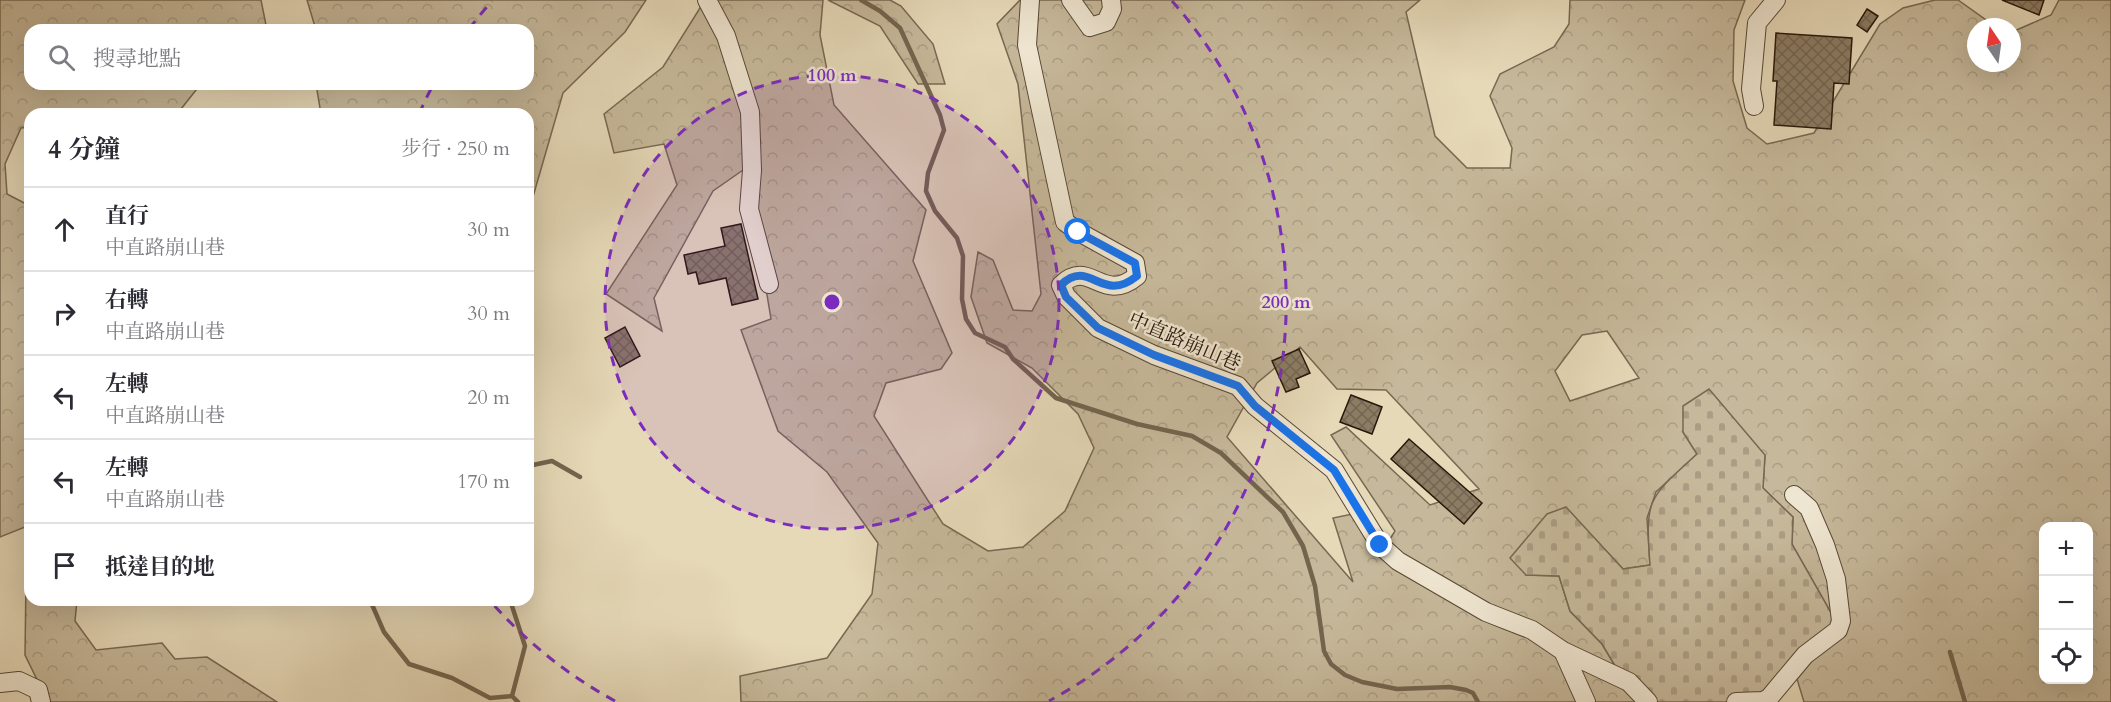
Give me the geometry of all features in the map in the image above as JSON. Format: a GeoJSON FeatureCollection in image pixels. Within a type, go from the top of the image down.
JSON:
{"type":"FeatureCollection","features":[{"type":"Feature","properties":{"kind":"street"},"geometry":{"type":"LineString","coordinates":[[707,0],[726,36],[750,112],[752,170],[749,209],[769,284]]}},
{"type":"Feature","properties":{"kind":"street","name":"中直路崩山巷"},"geometry":{"type":"LineString","coordinates":[[1030,0],[1027,5],[1027,45],[1065,222],[1078,232],[1135,263],[1137,276],[1126,286],[1112,288],[1081,275],[1070,276],[1061,285],[1066,297],[1098,328],[1154,355],[1238,386],[1255,406],[1334,470],[1380,545],[1398,561],[1486,612],[1532,630],[1563,651]]}},
{"type":"Feature","properties":{"kind":"street"},"geometry":{"type":"LineString","coordinates":[[1071,0],[1090,27],[1106,22],[1112,9],[1111,0]]}},
{"type":"Feature","properties":{"kind":"street"},"geometry":{"type":"LineString","coordinates":[[1754,106],[1751,89],[1757,23],[1776,0]]}},
{"type":"Feature","properties":{"kind":"street"},"geometry":{"type":"LineString","coordinates":[[1736,702],[1763,701],[1769,698],[1805,655],[1838,630],[1841,621],[1836,579],[1825,545],[1809,508],[1794,495]]}},
{"type":"Feature","properties":{"kind":"street"},"geometry":{"type":"LineString","coordinates":[[1563,651],[1586,702]]}},
{"type":"Feature","properties":{"kind":"street"},"geometry":{"type":"LineString","coordinates":[[1563,651],[1629,682],[1648,702]]}},
{"type":"Feature","properties":{"kind":"street"},"geometry":{"type":"LineString","coordinates":[[0,683],[19,681],[38,690],[41,702]]}},
{"type":"Feature","properties":{"kind":"green space"},"geometry":{"type":"Polygon","coordinates":[[[0,0],[261,0],[266,24],[24,24],[24,90],[196,90],[182,108],[24,108],[24,128],[21,128],[5,164],[7,194],[24,203],[24,527],[0,537],[0,0]]]}},
{"type":"Feature","properties":{"kind":"green space"},"geometry":{"type":"Polygon","coordinates":[[[307,0],[646,0],[625,32],[563,93],[534,193],[534,108],[320,108],[317,90],[534,90],[534,24],[314,24],[307,0]]]}},
{"type":"Feature","properties":{"kind":"green space"},"geometry":{"type":"Polygon","coordinates":[[[705,0],[823,0],[820,35],[834,105],[926,210],[913,261],[952,353],[941,369],[886,383],[874,416],[943,524],[988,551],[1023,547],[1065,511],[1094,448],[1078,414],[1032,368],[987,343],[971,297],[978,252],[993,260],[1013,310],[1032,311],[1041,294],[1018,84],[997,24],[1020,0],[1420,0],[1406,12],[1435,136],[1467,168],[1510,168],[1512,148],[1490,96],[1500,74],[1554,47],[1569,24],[1570,0],[1745,0],[1734,30],[1733,81],[1747,128],[1767,144],[1814,133],[1880,24],[1903,8],[1935,0],[1958,0],[1983,18],[1967,18],[1967,72],[2021,72],[2021,28],[2051,15],[2059,0],[2111,0],[2111,702],[1804,702],[1797,679],[1839,627],[1792,544],[1793,517],[1763,488],[1765,455],[1683,432],[1697,454],[1656,492],[1647,518],[1650,565],[1623,569],[1566,508],[1526,575],[1559,576],[1570,611],[1602,644],[1637,702],[741,702],[740,676],[827,658],[872,594],[878,543],[827,472],[778,431],[741,330],[771,319],[746,168],[713,191],[654,298],[662,331],[606,294],[677,185],[664,144],[614,153],[604,114],[663,67],[705,0]],[[1607,331],[1582,335],[1555,371],[1570,401],[1639,378],[1607,331]],[[1300,347],[1257,383],[1227,437],[1353,582],[1333,518],[1362,512],[1387,544],[1395,531],[1331,435],[1346,427],[1430,505],[1479,489],[1386,390],[1337,389],[1300,347]]]}},
{"type":"Feature","properties":{"kind":"green space"},"geometry":{"type":"Polygon","coordinates":[[[828,0],[890,0],[901,6],[933,44],[945,84],[918,84],[880,26],[828,0]]]}},
{"type":"Feature","properties":{"kind":"green space"},"geometry":{"type":"Polygon","coordinates":[[[1709,389],[1765,455],[1763,488],[1793,517],[1792,544],[1839,627],[1776,695],[1732,702],[1637,702],[1602,644],[1570,611],[1559,576],[1526,575],[1510,558],[1547,514],[1566,507],[1623,569],[1650,565],[1648,525],[1653,501],[1668,481],[1697,454],[1683,432],[1683,406],[1709,389]]]}},
{"type":"Feature","properties":{"kind":"green space"},"geometry":{"type":"Polygon","coordinates":[[[26,606],[76,606],[75,621],[96,650],[162,643],[175,659],[207,657],[277,702],[48,702],[25,655],[26,606]]]}},
{"type":"Feature","properties":{"kind":"building"},"geometry":{"type":"Polygon","coordinates":[[[2002,0],[2044,0],[2039,15],[2002,0]]]}},
{"type":"Feature","properties":{"kind":"building"},"geometry":{"type":"Polygon","coordinates":[[[1867,9],[1878,16],[1867,32],[1857,25],[1867,9]]]}},
{"type":"Feature","properties":{"kind":"building"},"geometry":{"type":"Polygon","coordinates":[[[1776,33],[1852,38],[1849,84],[1834,83],[1831,129],[1774,125],[1777,81],[1773,81],[1776,33]]]}},
{"type":"Feature","properties":{"kind":"building"},"geometry":{"type":"Polygon","coordinates":[[[741,224],[758,299],[732,305],[726,278],[699,284],[696,272],[688,274],[684,255],[725,246],[721,228],[741,224]]]}},
{"type":"Feature","properties":{"kind":"building"},"geometry":{"type":"Polygon","coordinates":[[[625,327],[640,356],[620,367],[605,338],[625,327]]]}},
{"type":"Feature","properties":{"kind":"building"},"geometry":{"type":"Polygon","coordinates":[[[1299,349],[1310,373],[1296,379],[1299,387],[1286,392],[1272,361],[1299,349]]]}},
{"type":"Feature","properties":{"kind":"building"},"geometry":{"type":"Polygon","coordinates":[[[1351,395],[1382,407],[1372,434],[1340,422],[1351,395]]]}},
{"type":"Feature","properties":{"kind":"building"},"geometry":{"type":"Polygon","coordinates":[[[1409,439],[1482,503],[1464,524],[1391,459],[1409,439]]]}},
{"type":"Feature","properties":{"kind":"waterway"},"geometry":{"type":"LineString","coordinates":[[861,0],[880,11],[900,28],[940,115],[944,130],[928,173],[926,191],[935,211],[957,238],[963,256],[962,299],[966,319],[975,333],[1005,347],[1013,359],[1056,398],[1137,424],[1192,436],[1221,453],[1283,512],[1303,546],[1315,586],[1324,651],[1331,664],[1345,675],[1362,682],[1397,689],[1450,687],[1466,690],[1473,693],[1478,702]]}},
{"type":"Feature","properties":{"kind":"waterway"},"geometry":{"type":"LineString","coordinates":[[534,465],[552,461],[580,477]]}},
{"type":"Feature","properties":{"kind":"waterway"},"geometry":{"type":"LineString","coordinates":[[373,606],[384,632],[409,664],[452,678],[490,698],[512,696],[518,702]]}},
{"type":"Feature","properties":{"kind":"waterway"},"geometry":{"type":"LineString","coordinates":[[512,606],[525,646],[512,696]]}},
{"type":"Feature","properties":{"kind":"waterway"},"geometry":{"type":"LineString","coordinates":[[1950,652],[1965,702]]}},
{"type":"Feature","properties":{"kind":"route"},"geometry":{"type":"LineString","coordinates":[[1078,232],[1135,263],[1137,276],[1126,286],[1112,288],[1081,275],[1070,276],[1061,285],[1066,297],[1078,310],[1098,328],[1154,355],[1238,386],[1255,406],[1334,470],[1367,520],[1380,545]]}}]}
